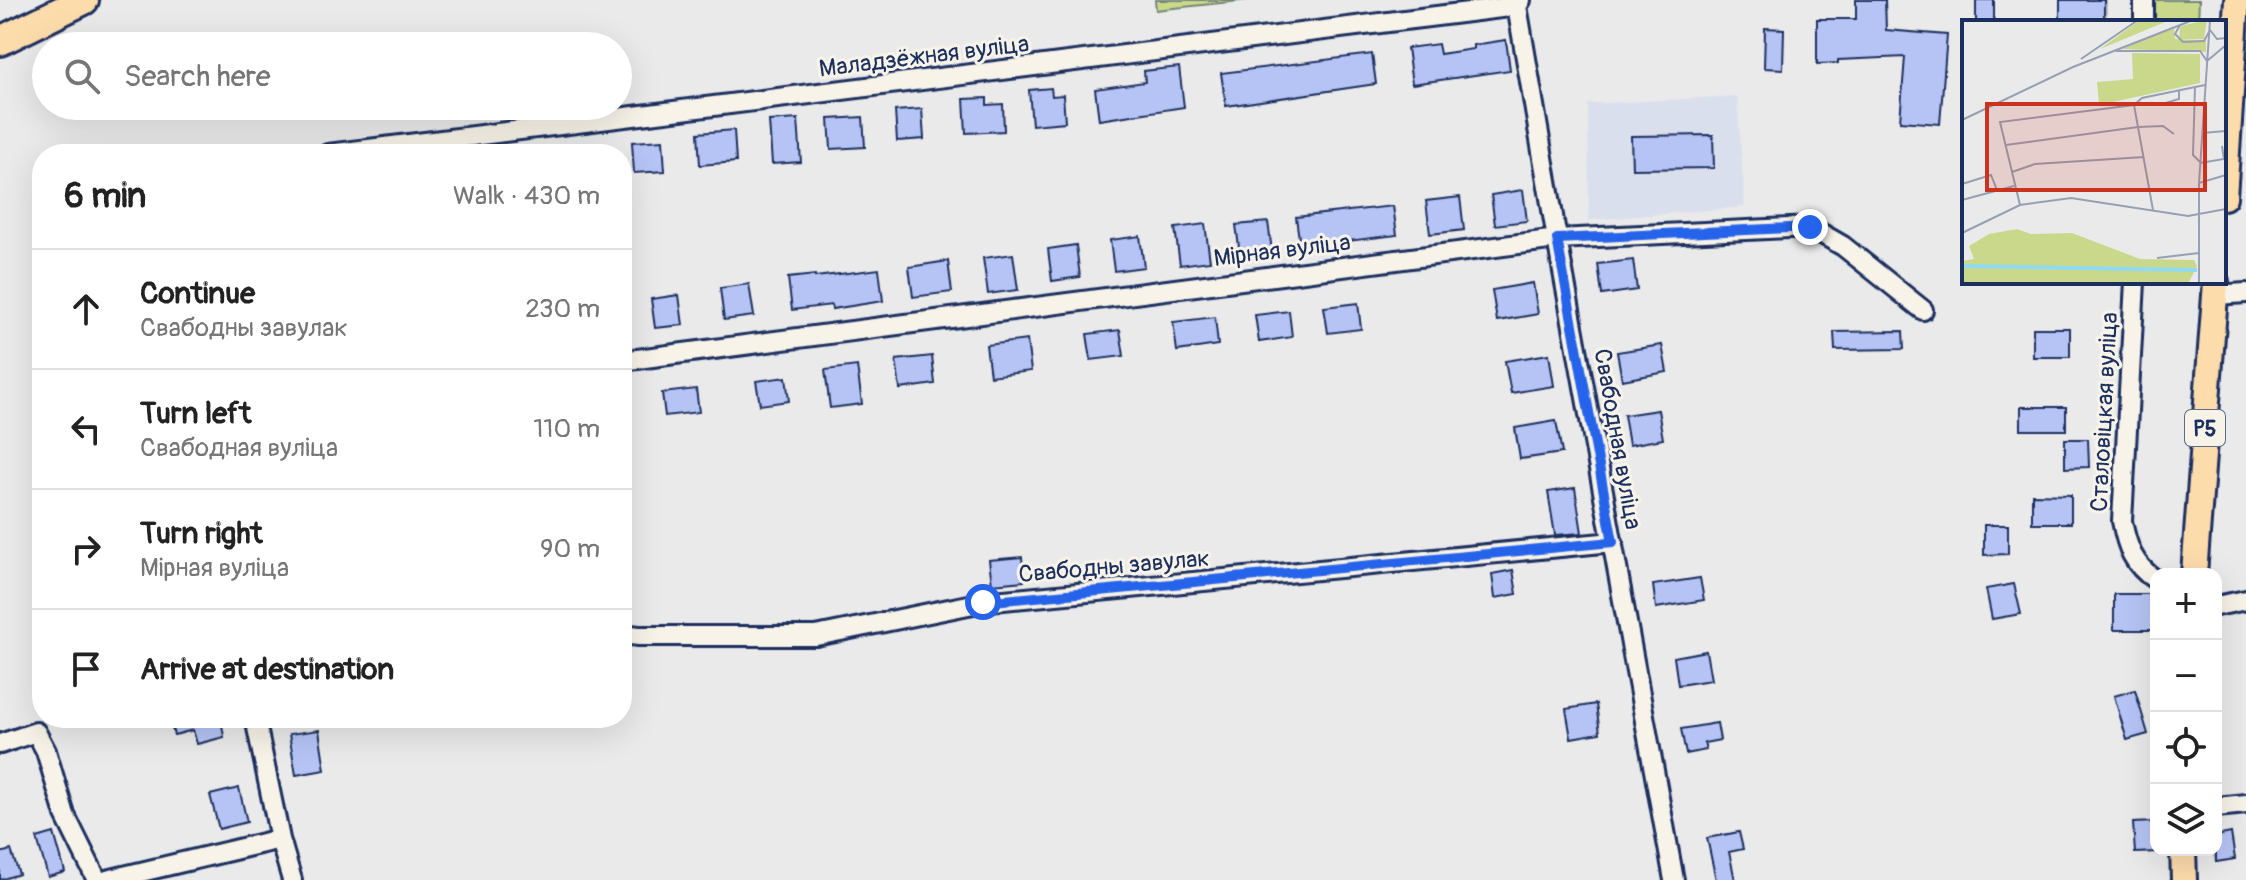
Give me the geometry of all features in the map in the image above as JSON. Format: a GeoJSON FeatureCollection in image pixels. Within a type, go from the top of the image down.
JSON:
{"type":"FeatureCollection","features":[{"type":"Feature","properties":{"kind":"highway"},"geometry":{"type":"LineString","coordinates":[[0,41],[84,0]]}},
{"type":"Feature","properties":{"kind":"main road"},"geometry":{"type":"LineString","coordinates":[[2226,167],[2237,0]]}},
{"type":"Feature","properties":{"kind":"main road","name":"Р5"},"geometry":{"type":"LineString","coordinates":[[2194,568],[2216,289]]}},
{"type":"Feature","properties":{"kind":"main road"},"geometry":{"type":"LineString","coordinates":[[2183,856],[2184,880]]}},
{"type":"Feature","properties":{"kind":"street","name":"Маладзёжная вуліца"},"geometry":{"type":"LineString","coordinates":[[632,115],[1519,3]]}},
{"type":"Feature","properties":{"kind":"street","name":"Свабодная вуліца"},"geometry":{"type":"LineString","coordinates":[[1519,3],[1557,239],[1674,880]]}},
{"type":"Feature","properties":{"kind":"street","name":"Маладзёжная вуліца"},"geometry":{"type":"LineString","coordinates":[[407,144],[596,120]]}},
{"type":"Feature","properties":{"kind":"street","name":"Мірная вуліца"},"geometry":{"type":"LineString","coordinates":[[632,360],[1557,239],[1810,227],[1843,246],[1923,310]]}},
{"type":"Feature","properties":{"kind":"street","name":"Сталовіцкая вуліца"},"geometry":{"type":"LineString","coordinates":[[2135,284],[2122,521],[2127,545],[2137,564],[2150,575]]}},
{"type":"Feature","properties":{"kind":"street"},"geometry":{"type":"LineString","coordinates":[[2216,289],[2246,293]]}},
{"type":"Feature","properties":{"kind":"street","name":"Свабодны завулак"},"geometry":{"type":"LineString","coordinates":[[632,635],[816,636],[983,602],[1613,542]]}},
{"type":"Feature","properties":{"kind":"street"},"geometry":{"type":"LineString","coordinates":[[2222,605],[2246,600]]}},
{"type":"Feature","properties":{"kind":"street"},"geometry":{"type":"LineString","coordinates":[[257,728],[280,839],[292,880]]}},
{"type":"Feature","properties":{"kind":"street"},"geometry":{"type":"LineString","coordinates":[[0,744],[36,732],[46,751],[65,815],[97,880]]}},
{"type":"Feature","properties":{"kind":"street"},"geometry":{"type":"LineString","coordinates":[[2222,806],[2246,804]]}},
{"type":"Feature","properties":{"kind":"street"},"geometry":{"type":"LineString","coordinates":[[107,880],[280,839]]}},
{"type":"Feature","properties":{"kind":"shaded area"},"geometry":{"type":"Polygon","coordinates":[[[1737,96],[1745,207],[1589,220],[1588,104],[1737,96]]]}},
{"type":"Feature","properties":{"kind":"green space"},"geometry":{"type":"Polygon","coordinates":[[[1155,0],[1249,0],[1156,10],[1155,0]]]}},
{"type":"Feature","properties":{"kind":"green space"},"geometry":{"type":"Polygon","coordinates":[[[2155,0],[2199,0],[2198,20],[2154,20],[2155,0]]]}},
{"type":"Feature","properties":{"kind":"building"},"geometry":{"type":"Polygon","coordinates":[[[1856,0],[1885,0],[1886,30],[1947,35],[1940,124],[1900,121],[1905,57],[1817,64],[1817,19],[1856,19],[1856,0]]]}},
{"type":"Feature","properties":{"kind":"building"},"geometry":{"type":"Polygon","coordinates":[[[1976,0],[1994,0],[1994,20],[1976,20],[1976,0]]]}},
{"type":"Feature","properties":{"kind":"building"},"geometry":{"type":"Polygon","coordinates":[[[2060,0],[2104,0],[2104,20],[2060,20],[2060,0]]]}},
{"type":"Feature","properties":{"kind":"building"},"geometry":{"type":"Polygon","coordinates":[[[1765,28],[1784,29],[1783,69],[1764,68],[1765,28]]]}},
{"type":"Feature","properties":{"kind":"building"},"geometry":{"type":"Polygon","coordinates":[[[1506,40],[1510,70],[1412,84],[1407,48],[1438,44],[1440,54],[1506,40]]]}},
{"type":"Feature","properties":{"kind":"building"},"geometry":{"type":"Polygon","coordinates":[[[1372,54],[1376,84],[1226,106],[1221,73],[1372,54]]]}},
{"type":"Feature","properties":{"kind":"building"},"geometry":{"type":"Polygon","coordinates":[[[1179,67],[1184,107],[1099,120],[1095,89],[1145,82],[1144,71],[1179,67]]]}},
{"type":"Feature","properties":{"kind":"building"},"geometry":{"type":"Polygon","coordinates":[[[1051,88],[1052,96],[1063,95],[1065,122],[1032,125],[1029,90],[1051,88]]]}},
{"type":"Feature","properties":{"kind":"building"},"geometry":{"type":"Polygon","coordinates":[[[987,98],[987,105],[1003,104],[1004,131],[966,133],[964,99],[987,98]]]}},
{"type":"Feature","properties":{"kind":"building"},"geometry":{"type":"Polygon","coordinates":[[[922,109],[924,139],[897,141],[895,111],[922,109]]]}},
{"type":"Feature","properties":{"kind":"building"},"geometry":{"type":"Polygon","coordinates":[[[863,117],[865,147],[831,149],[829,119],[863,117]]]}},
{"type":"Feature","properties":{"kind":"building"},"geometry":{"type":"Polygon","coordinates":[[[798,119],[801,162],[772,164],[769,121],[798,119]]]}},
{"type":"Feature","properties":{"kind":"building"},"geometry":{"type":"Polygon","coordinates":[[[734,130],[736,162],[700,165],[698,133],[734,130]]]}},
{"type":"Feature","properties":{"kind":"building"},"geometry":{"type":"Polygon","coordinates":[[[1713,135],[1714,168],[1632,169],[1631,136],[1713,135]]]}},
{"type":"Feature","properties":{"kind":"building"},"geometry":{"type":"Polygon","coordinates":[[[663,140],[665,171],[634,173],[632,142],[663,140]]]}},
{"type":"Feature","properties":{"kind":"building"},"geometry":{"type":"Polygon","coordinates":[[[1523,190],[1527,221],[1495,225],[1491,195],[1523,190]]]}},
{"type":"Feature","properties":{"kind":"building"},"geometry":{"type":"Polygon","coordinates":[[[1460,197],[1464,230],[1430,234],[1426,201],[1460,197]]]}},
{"type":"Feature","properties":{"kind":"building"},"geometry":{"type":"Polygon","coordinates":[[[1393,206],[1397,235],[1300,247],[1296,217],[1393,206]]]}},
{"type":"Feature","properties":{"kind":"building"},"geometry":{"type":"Polygon","coordinates":[[[1268,222],[1272,251],[1240,255],[1236,225],[1268,222]]]}},
{"type":"Feature","properties":{"kind":"building"},"geometry":{"type":"Polygon","coordinates":[[[1205,224],[1210,261],[1180,265],[1175,228],[1205,224]]]}},
{"type":"Feature","properties":{"kind":"building"},"geometry":{"type":"Polygon","coordinates":[[[1140,236],[1144,267],[1114,271],[1110,240],[1140,236]]]}},
{"type":"Feature","properties":{"kind":"building"},"geometry":{"type":"Polygon","coordinates":[[[1076,245],[1080,277],[1052,281],[1048,249],[1076,245]]]}},
{"type":"Feature","properties":{"kind":"building"},"geometry":{"type":"Polygon","coordinates":[[[1013,254],[1018,290],[988,294],[983,258],[1013,254]]]}},
{"type":"Feature","properties":{"kind":"building"},"geometry":{"type":"Polygon","coordinates":[[[1633,260],[1637,290],[1602,295],[1598,264],[1633,260]]]}},
{"type":"Feature","properties":{"kind":"building"},"geometry":{"type":"Polygon","coordinates":[[[948,261],[952,292],[913,297],[909,267],[948,261]]]}},
{"type":"Feature","properties":{"kind":"building"},"geometry":{"type":"Polygon","coordinates":[[[879,269],[883,301],[832,309],[831,305],[792,310],[788,278],[879,269]]]}},
{"type":"Feature","properties":{"kind":"building"},"geometry":{"type":"Polygon","coordinates":[[[1533,283],[1538,314],[1497,321],[1492,290],[1533,283]]]}},
{"type":"Feature","properties":{"kind":"building"},"geometry":{"type":"Polygon","coordinates":[[[749,284],[754,316],[724,320],[720,288],[749,284]]]}},
{"type":"Feature","properties":{"kind":"building"},"geometry":{"type":"Polygon","coordinates":[[[679,295],[683,325],[655,328],[651,299],[679,295]]]}},
{"type":"Feature","properties":{"kind":"building"},"geometry":{"type":"Polygon","coordinates":[[[1358,303],[1361,329],[1328,333],[1324,307],[1358,303]]]}},
{"type":"Feature","properties":{"kind":"building"},"geometry":{"type":"Polygon","coordinates":[[[1289,311],[1292,337],[1259,342],[1255,315],[1289,311]]]}},
{"type":"Feature","properties":{"kind":"building"},"geometry":{"type":"Polygon","coordinates":[[[1215,317],[1218,345],[1177,351],[1173,322],[1215,317]]]}},
{"type":"Feature","properties":{"kind":"building"},"geometry":{"type":"Polygon","coordinates":[[[2033,328],[2070,328],[2070,357],[2033,357],[2033,328]]]}},
{"type":"Feature","properties":{"kind":"building"},"geometry":{"type":"Polygon","coordinates":[[[1120,330],[1124,356],[1091,360],[1087,334],[1120,330]]]}},
{"type":"Feature","properties":{"kind":"building"},"geometry":{"type":"Polygon","coordinates":[[[1903,331],[1904,349],[1835,350],[1834,332],[1903,331]]]}},
{"type":"Feature","properties":{"kind":"building"},"geometry":{"type":"Polygon","coordinates":[[[1027,340],[1031,371],[990,376],[986,345],[1027,340]]]}},
{"type":"Feature","properties":{"kind":"building"},"geometry":{"type":"Polygon","coordinates":[[[1662,345],[1667,372],[1622,380],[1617,352],[1662,345]]]}},
{"type":"Feature","properties":{"kind":"building"},"geometry":{"type":"Polygon","coordinates":[[[1549,354],[1554,386],[1511,393],[1505,361],[1549,354]]]}},
{"type":"Feature","properties":{"kind":"building"},"geometry":{"type":"Polygon","coordinates":[[[932,356],[935,384],[900,389],[896,360],[932,356]]]}},
{"type":"Feature","properties":{"kind":"building"},"geometry":{"type":"Polygon","coordinates":[[[857,366],[862,404],[830,408],[825,370],[857,366]]]}},
{"type":"Feature","properties":{"kind":"building"},"geometry":{"type":"Polygon","coordinates":[[[786,377],[789,401],[760,405],[756,381],[786,377]]]}},
{"type":"Feature","properties":{"kind":"building"},"geometry":{"type":"Polygon","coordinates":[[[696,389],[699,412],[665,416],[662,393],[696,389]]]}},
{"type":"Feature","properties":{"kind":"building"},"geometry":{"type":"Polygon","coordinates":[[[2021,407],[2066,407],[2066,430],[2021,430],[2021,407]]]}},
{"type":"Feature","properties":{"kind":"building"},"geometry":{"type":"Polygon","coordinates":[[[1658,410],[1663,439],[1629,445],[1624,415],[1658,410]]]}},
{"type":"Feature","properties":{"kind":"building"},"geometry":{"type":"Polygon","coordinates":[[[1556,421],[1562,453],[1520,459],[1515,428],[1556,421]]]}},
{"type":"Feature","properties":{"kind":"building"},"geometry":{"type":"Polygon","coordinates":[[[2065,439],[2088,439],[2089,467],[2065,468],[2065,439]]]}},
{"type":"Feature","properties":{"kind":"building"},"geometry":{"type":"Polygon","coordinates":[[[1575,488],[1582,533],[1555,535],[1548,492],[1575,488]]]}},
{"type":"Feature","properties":{"kind":"building"},"geometry":{"type":"Polygon","coordinates":[[[2032,494],[2071,495],[2071,523],[2032,523],[2032,494]]]}},
{"type":"Feature","properties":{"kind":"building"},"geometry":{"type":"Polygon","coordinates":[[[1984,525],[2008,525],[2008,554],[1984,555],[1984,525]]]}},
{"type":"Feature","properties":{"kind":"building"},"geometry":{"type":"Polygon","coordinates":[[[1022,557],[1024,581],[992,584],[989,560],[1022,557]]]}},
{"type":"Feature","properties":{"kind":"building"},"geometry":{"type":"Polygon","coordinates":[[[1513,570],[1517,594],[1495,598],[1492,574],[1513,570]]]}},
{"type":"Feature","properties":{"kind":"building"},"geometry":{"type":"Polygon","coordinates":[[[1700,578],[1704,600],[1656,608],[1653,585],[1700,578]]]}},
{"type":"Feature","properties":{"kind":"building"},"geometry":{"type":"Polygon","coordinates":[[[2014,584],[2021,614],[1992,619],[1986,589],[2014,584]]]}},
{"type":"Feature","properties":{"kind":"building"},"geometry":{"type":"Polygon","coordinates":[[[2114,594],[2150,594],[2150,630],[2114,630],[2114,594]]]}},
{"type":"Feature","properties":{"kind":"building"},"geometry":{"type":"Polygon","coordinates":[[[1706,651],[1711,680],[1678,685],[1674,657],[1706,651]]]}},
{"type":"Feature","properties":{"kind":"building"},"geometry":{"type":"Polygon","coordinates":[[[2135,690],[2148,734],[2127,740],[2114,696],[2135,690]]]}},
{"type":"Feature","properties":{"kind":"building"},"geometry":{"type":"Polygon","coordinates":[[[1596,704],[1600,733],[1571,738],[1566,709],[1596,704]]]}},
{"type":"Feature","properties":{"kind":"building"},"geometry":{"type":"Polygon","coordinates":[[[1717,723],[1720,740],[1704,743],[1706,750],[1686,754],[1681,729],[1717,723]]]}},
{"type":"Feature","properties":{"kind":"building"},"geometry":{"type":"Polygon","coordinates":[[[172,728],[223,728],[224,737],[197,744],[193,730],[174,735],[172,728]]]}},
{"type":"Feature","properties":{"kind":"building"},"geometry":{"type":"Polygon","coordinates":[[[319,730],[325,770],[296,775],[289,734],[319,730]]]}},
{"type":"Feature","properties":{"kind":"building"},"geometry":{"type":"Polygon","coordinates":[[[239,788],[247,822],[219,829],[210,795],[239,788]]]}},
{"type":"Feature","properties":{"kind":"building"},"geometry":{"type":"Polygon","coordinates":[[[2150,822],[2150,852],[2135,853],[2133,823],[2150,822]]]}},
{"type":"Feature","properties":{"kind":"building"},"geometry":{"type":"Polygon","coordinates":[[[1739,832],[1743,849],[1729,852],[1735,880],[1716,880],[1707,838],[1739,832]]]}},
{"type":"Feature","properties":{"kind":"building"},"geometry":{"type":"Polygon","coordinates":[[[54,833],[65,872],[48,877],[37,838],[54,833]]]}},
{"type":"Feature","properties":{"kind":"building"},"geometry":{"type":"Polygon","coordinates":[[[2231,833],[2235,859],[2216,862],[2216,856],[2222,856],[2222,835],[2231,833]]]}},
{"type":"Feature","properties":{"kind":"building"},"geometry":{"type":"Polygon","coordinates":[[[11,850],[19,874],[0,880],[0,853],[11,850]]]}},
{"type":"Feature","properties":{"kind":"route"},"geometry":{"type":"LineString","coordinates":[[983,602],[1613,542],[1557,239],[1810,227]]}}]}
